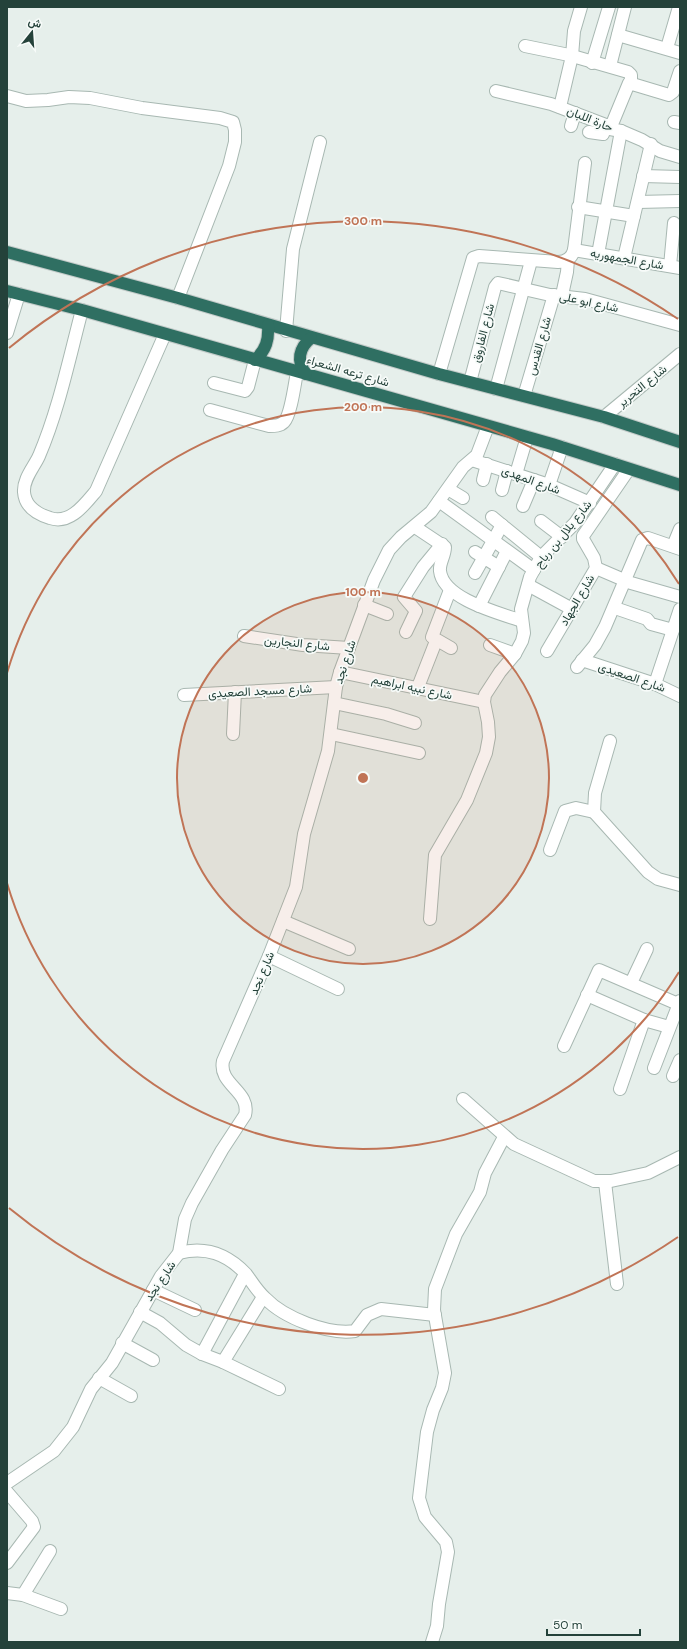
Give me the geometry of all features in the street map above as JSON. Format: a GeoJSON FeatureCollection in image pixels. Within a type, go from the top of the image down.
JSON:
{"type":"FeatureCollection","features":[{"type":"Feature","properties":{"kind":"highway","name":"شارع ترعه الشعراء"},"geometry":{"type":"LineString","coordinates":[[7,252],[178,298],[311,338],[439,374],[604,417],[680,442]]}},
{"type":"Feature","properties":{"kind":"highway","name":"شارع ترعه الشعراء"},"geometry":{"type":"LineString","coordinates":[[13,292],[82,310],[562,447],[680,485]]}},
{"type":"Feature","properties":{"kind":"highway"},"geometry":{"type":"LineString","coordinates":[[255,360],[265,348],[268,325]]}},
{"type":"Feature","properties":{"kind":"highway"},"geometry":{"type":"LineString","coordinates":[[302,373],[300,355],[306,342],[311,338]]}},
{"type":"Feature","properties":{"kind":"street"},"geometry":{"type":"LineString","coordinates":[[560,107],[572,56],[574,31],[580,7]]}},
{"type":"Feature","properties":{"kind":"street"},"geometry":{"type":"LineString","coordinates":[[592,63],[609,7]]}},
{"type":"Feature","properties":{"kind":"street"},"geometry":{"type":"LineString","coordinates":[[610,66],[625,7]]}},
{"type":"Feature","properties":{"kind":"street"},"geometry":{"type":"LineString","coordinates":[[667,48],[679,7]]}},
{"type":"Feature","properties":{"kind":"street"},"geometry":{"type":"LineString","coordinates":[[618,35],[680,53]]}},
{"type":"Feature","properties":{"kind":"street"},"geometry":{"type":"LineString","coordinates":[[525,46],[572,56],[592,63],[610,66],[630,73],[631,83]]}},
{"type":"Feature","properties":{"kind":"street"},"geometry":{"type":"LineString","coordinates":[[631,83],[669,95],[673,92],[680,71]]}},
{"type":"Feature","properties":{"kind":"street"},"geometry":{"type":"LineString","coordinates":[[598,254],[606,211],[612,128],[628,84],[631,83]]}},
{"type":"Feature","properties":{"kind":"street","name":"حارة اللبان"},"geometry":{"type":"LineString","coordinates":[[496,90],[560,107],[651,144],[660,151],[680,157]]}},
{"type":"Feature","properties":{"kind":"street"},"geometry":{"type":"LineString","coordinates":[[7,96],[26,101],[69,97],[90,98],[142,108],[220,118],[233,122],[235,142],[229,166],[178,298]]}},
{"type":"Feature","properties":{"kind":"street"},"geometry":{"type":"LineString","coordinates":[[571,126],[575,113]]}},
{"type":"Feature","properties":{"kind":"street"},"geometry":{"type":"LineString","coordinates":[[589,132],[603,134],[612,128]]}},
{"type":"Feature","properties":{"kind":"street"},"geometry":{"type":"LineString","coordinates":[[286,330],[293,249],[320,142]]}},
{"type":"Feature","properties":{"kind":"street"},"geometry":{"type":"LineString","coordinates":[[624,258],[651,144]]}},
{"type":"Feature","properties":{"kind":"street","name":"شارع القدس"},"geometry":{"type":"LineString","coordinates":[[524,396],[558,295],[568,272],[585,163]]}},
{"type":"Feature","properties":{"kind":"street"},"geometry":{"type":"LineString","coordinates":[[643,176],[680,177]]}},
{"type":"Feature","properties":{"kind":"street"},"geometry":{"type":"LineString","coordinates":[[638,202],[680,201]]}},
{"type":"Feature","properties":{"kind":"street"},"geometry":{"type":"LineString","coordinates":[[578,207],[634,216]]}},
{"type":"Feature","properties":{"kind":"street"},"geometry":{"type":"LineString","coordinates":[[674,223],[675,267]]}},
{"type":"Feature","properties":{"kind":"street","name":"شارع الجمهوريه"},"geometry":{"type":"LineString","coordinates":[[439,374],[473,258],[479,256],[558,262],[571,255],[598,254],[675,267]]}},
{"type":"Feature","properties":{"kind":"street"},"geometry":{"type":"LineString","coordinates":[[496,389],[531,261]]}},
{"type":"Feature","properties":{"kind":"street","name":"شارع ابو على"},"geometry":{"type":"LineString","coordinates":[[497,284],[585,299],[680,324]]}},
{"type":"Feature","properties":{"kind":"street","name":"شارع الفاروق"},"geometry":{"type":"LineString","coordinates":[[470,382],[497,284]]}},
{"type":"Feature","properties":{"kind":"street"},"geometry":{"type":"LineString","coordinates":[[7,333],[13,292]]}},
{"type":"Feature","properties":{"kind":"street"},"geometry":{"type":"LineString","coordinates":[[82,310],[53,418],[39,456],[26,481],[24,492],[26,502],[36,513],[52,519],[67,518],[82,508],[96,491],[165,334]]}},
{"type":"Feature","properties":{"kind":"street","name":"شارع التحرير"},"geometry":{"type":"LineString","coordinates":[[604,417],[680,354]]}},
{"type":"Feature","properties":{"kind":"street"},"geometry":{"type":"LineString","coordinates":[[214,383],[245,391],[248,387],[255,360]]}},
{"type":"Feature","properties":{"kind":"street"},"geometry":{"type":"LineString","coordinates":[[210,410],[269,426],[279,425],[286,420],[302,373]]}},
{"type":"Feature","properties":{"kind":"street","name":"شارع نجد"},"geometry":{"type":"LineString","coordinates":[[7,1483],[43,1460],[61,1444],[73,1427],[91,1389],[112,1363],[161,1276],[180,1253],[185,1219],[192,1204],[222,1150],[245,1115],[246,1104],[244,1099],[224,1077],[222,1067],[225,1056],[269,956],[296,888],[304,834],[325,761],[331,734],[336,687],[340,672],[378,569],[389,550],[401,537],[415,527],[431,512],[463,467],[479,452],[488,426]]}},
{"type":"Feature","properties":{"kind":"street"},"geometry":{"type":"LineString","coordinates":[[502,490],[527,437]]}},
{"type":"Feature","properties":{"kind":"street"},"geometry":{"type":"LineString","coordinates":[[549,485],[562,447]]}},
{"type":"Feature","properties":{"kind":"street","name":"شارع المهدى"},"geometry":{"type":"LineString","coordinates":[[472,460],[549,485],[590,502]]}},
{"type":"Feature","properties":{"kind":"street"},"geometry":{"type":"LineString","coordinates":[[483,480],[488,464]]}},
{"type":"Feature","properties":{"kind":"street","name":"شارع بلال بن رباح"},"geometry":{"type":"LineString","coordinates":[[484,702],[488,689],[504,666],[516,654],[524,633],[521,609],[528,585],[541,557],[576,523],[615,464]]}},
{"type":"Feature","properties":{"kind":"street","name":"شارع الجهاد"},"geometry":{"type":"LineString","coordinates":[[547,651],[596,568],[594,558],[583,539],[583,536],[629,469]]}},
{"type":"Feature","properties":{"kind":"street"},"geometry":{"type":"LineString","coordinates":[[523,506],[534,480]]}},
{"type":"Feature","properties":{"kind":"street"},"geometry":{"type":"LineString","coordinates":[[448,489],[463,498]]}},
{"type":"Feature","properties":{"kind":"street"},"geometry":{"type":"LineString","coordinates":[[439,501],[534,570]]}},
{"type":"Feature","properties":{"kind":"street"},"geometry":{"type":"LineString","coordinates":[[492,518],[541,557]]}},
{"type":"Feature","properties":{"kind":"street"},"geometry":{"type":"LineString","coordinates":[[540,521],[562,537]]}},
{"type":"Feature","properties":{"kind":"street"},"geometry":{"type":"LineString","coordinates":[[475,573],[479,555],[493,540],[502,525]]}},
{"type":"Feature","properties":{"kind":"street"},"geometry":{"type":"LineString","coordinates":[[415,527],[442,544],[445,549],[440,563],[440,573],[450,590],[479,606],[522,621]]}},
{"type":"Feature","properties":{"kind":"street"},"geometry":{"type":"LineString","coordinates":[[673,630],[651,624],[647,619],[615,608],[640,543],[644,538],[676,548],[680,529]]}},
{"type":"Feature","properties":{"kind":"street"},"geometry":{"type":"LineString","coordinates":[[406,632],[416,611],[404,597],[423,567],[442,544]]}},
{"type":"Feature","properties":{"kind":"street"},"geometry":{"type":"LineString","coordinates":[[479,606],[508,551]]}},
{"type":"Feature","properties":{"kind":"street"},"geometry":{"type":"LineString","coordinates":[[479,555],[499,567]]}},
{"type":"Feature","properties":{"kind":"street"},"geometry":{"type":"LineString","coordinates":[[596,568],[626,580],[680,597]]}},
{"type":"Feature","properties":{"kind":"street"},"geometry":{"type":"LineString","coordinates":[[528,585],[572,609]]}},
{"type":"Feature","properties":{"kind":"street"},"geometry":{"type":"LineString","coordinates":[[450,590],[432,636],[436,641],[451,648]]}},
{"type":"Feature","properties":{"kind":"street"},"geometry":{"type":"LineString","coordinates":[[364,605],[387,614]]}},
{"type":"Feature","properties":{"kind":"street","name":"شارع الصعيدى"},"geometry":{"type":"LineString","coordinates":[[615,608],[602,633],[580,664],[655,684],[680,696]]}},
{"type":"Feature","properties":{"kind":"street"},"geometry":{"type":"LineString","coordinates":[[655,684],[680,609]]}},
{"type":"Feature","properties":{"kind":"street","name":"شارع النجارين"},"geometry":{"type":"LineString","coordinates":[[244,636],[304,645],[349,648]]}},
{"type":"Feature","properties":{"kind":"street"},"geometry":{"type":"LineString","coordinates":[[418,687],[436,641]]}},
{"type":"Feature","properties":{"kind":"street"},"geometry":{"type":"LineString","coordinates":[[490,645],[516,654]]}},
{"type":"Feature","properties":{"kind":"street","name":"شارع نبيه ابراهيم"},"geometry":{"type":"LineString","coordinates":[[340,672],[418,687],[484,702]]}},
{"type":"Feature","properties":{"kind":"street","name":"شارع مسجد الصعيدى"},"geometry":{"type":"LineString","coordinates":[[184,695],[336,687]]}},
{"type":"Feature","properties":{"kind":"street"},"geometry":{"type":"LineString","coordinates":[[234,734],[235,692]]}},
{"type":"Feature","properties":{"kind":"street"},"geometry":{"type":"LineString","coordinates":[[430,919],[435,855],[467,800],[488,745],[488,722],[484,702]]}},
{"type":"Feature","properties":{"kind":"street"},"geometry":{"type":"LineString","coordinates":[[334,704],[386,714],[415,723]]}},
{"type":"Feature","properties":{"kind":"street"},"geometry":{"type":"LineString","coordinates":[[331,734],[419,753]]}},
{"type":"Feature","properties":{"kind":"street"},"geometry":{"type":"LineString","coordinates":[[594,812],[595,793],[610,741]]}},
{"type":"Feature","properties":{"kind":"street"},"geometry":{"type":"LineString","coordinates":[[550,850],[565,811],[576,808],[594,812],[648,872],[658,879],[680,886]]}},
{"type":"Feature","properties":{"kind":"street"},"geometry":{"type":"LineString","coordinates":[[283,921],[349,949]]}},
{"type":"Feature","properties":{"kind":"street"},"geometry":{"type":"LineString","coordinates":[[631,983],[647,949]]}},
{"type":"Feature","properties":{"kind":"street"},"geometry":{"type":"LineString","coordinates":[[269,956],[338,989]]}},
{"type":"Feature","properties":{"kind":"street"},"geometry":{"type":"LineString","coordinates":[[564,1046],[599,970],[631,983],[678,1009],[669,1027],[654,1068]]}},
{"type":"Feature","properties":{"kind":"street"},"geometry":{"type":"LineString","coordinates":[[587,995],[644,1020],[669,1027]]}},
{"type":"Feature","properties":{"kind":"street"},"geometry":{"type":"LineString","coordinates":[[620,1089],[644,1020]]}},
{"type":"Feature","properties":{"kind":"street"},"geometry":{"type":"LineString","coordinates":[[673,1076],[680,1060]]}},
{"type":"Feature","properties":{"kind":"street"},"geometry":{"type":"LineString","coordinates":[[463,1099],[504,1137],[514,1144],[587,1179],[605,1182],[648,1172],[680,1157]]}},
{"type":"Feature","properties":{"kind":"street"},"geometry":{"type":"LineString","coordinates":[[432,1642],[437,1630],[439,1604],[448,1552],[446,1542],[425,1517],[419,1498],[427,1432],[433,1410],[442,1388],[445,1373],[435,1316],[435,1289],[450,1248],[480,1192],[484,1173],[504,1137]]}},
{"type":"Feature","properties":{"kind":"street"},"geometry":{"type":"LineString","coordinates":[[605,1182],[617,1284]]}},
{"type":"Feature","properties":{"kind":"street"},"geometry":{"type":"LineString","coordinates":[[180,1253],[193,1249],[208,1250],[232,1262],[245,1274],[263,1297],[298,1319],[330,1330],[355,1331],[367,1314],[381,1309],[435,1316]]}},
{"type":"Feature","properties":{"kind":"street"},"geometry":{"type":"LineString","coordinates":[[202,1354],[245,1274]]}},
{"type":"Feature","properties":{"kind":"street"},"geometry":{"type":"LineString","coordinates":[[153,1290],[195,1310]]}},
{"type":"Feature","properties":{"kind":"street"},"geometry":{"type":"LineString","coordinates":[[223,1362],[263,1297]]}},
{"type":"Feature","properties":{"kind":"street"},"geometry":{"type":"LineString","coordinates":[[140,1312],[160,1323],[186,1345],[202,1354],[223,1362],[279,1389]]}},
{"type":"Feature","properties":{"kind":"street"},"geometry":{"type":"LineString","coordinates":[[122,1343],[153,1360]]}},
{"type":"Feature","properties":{"kind":"street"},"geometry":{"type":"LineString","coordinates":[[99,1378],[131,1396]]}},
{"type":"Feature","properties":{"kind":"street"},"geometry":{"type":"LineString","coordinates":[[7,1492],[33,1524],[32,1530],[9,1556]]}},
{"type":"Feature","properties":{"kind":"street"},"geometry":{"type":"LineString","coordinates":[[23,1595],[50,1551]]}},
{"type":"Feature","properties":{"kind":"street"},"geometry":{"type":"LineString","coordinates":[[7,1593],[23,1595],[61,1609]]}}]}
